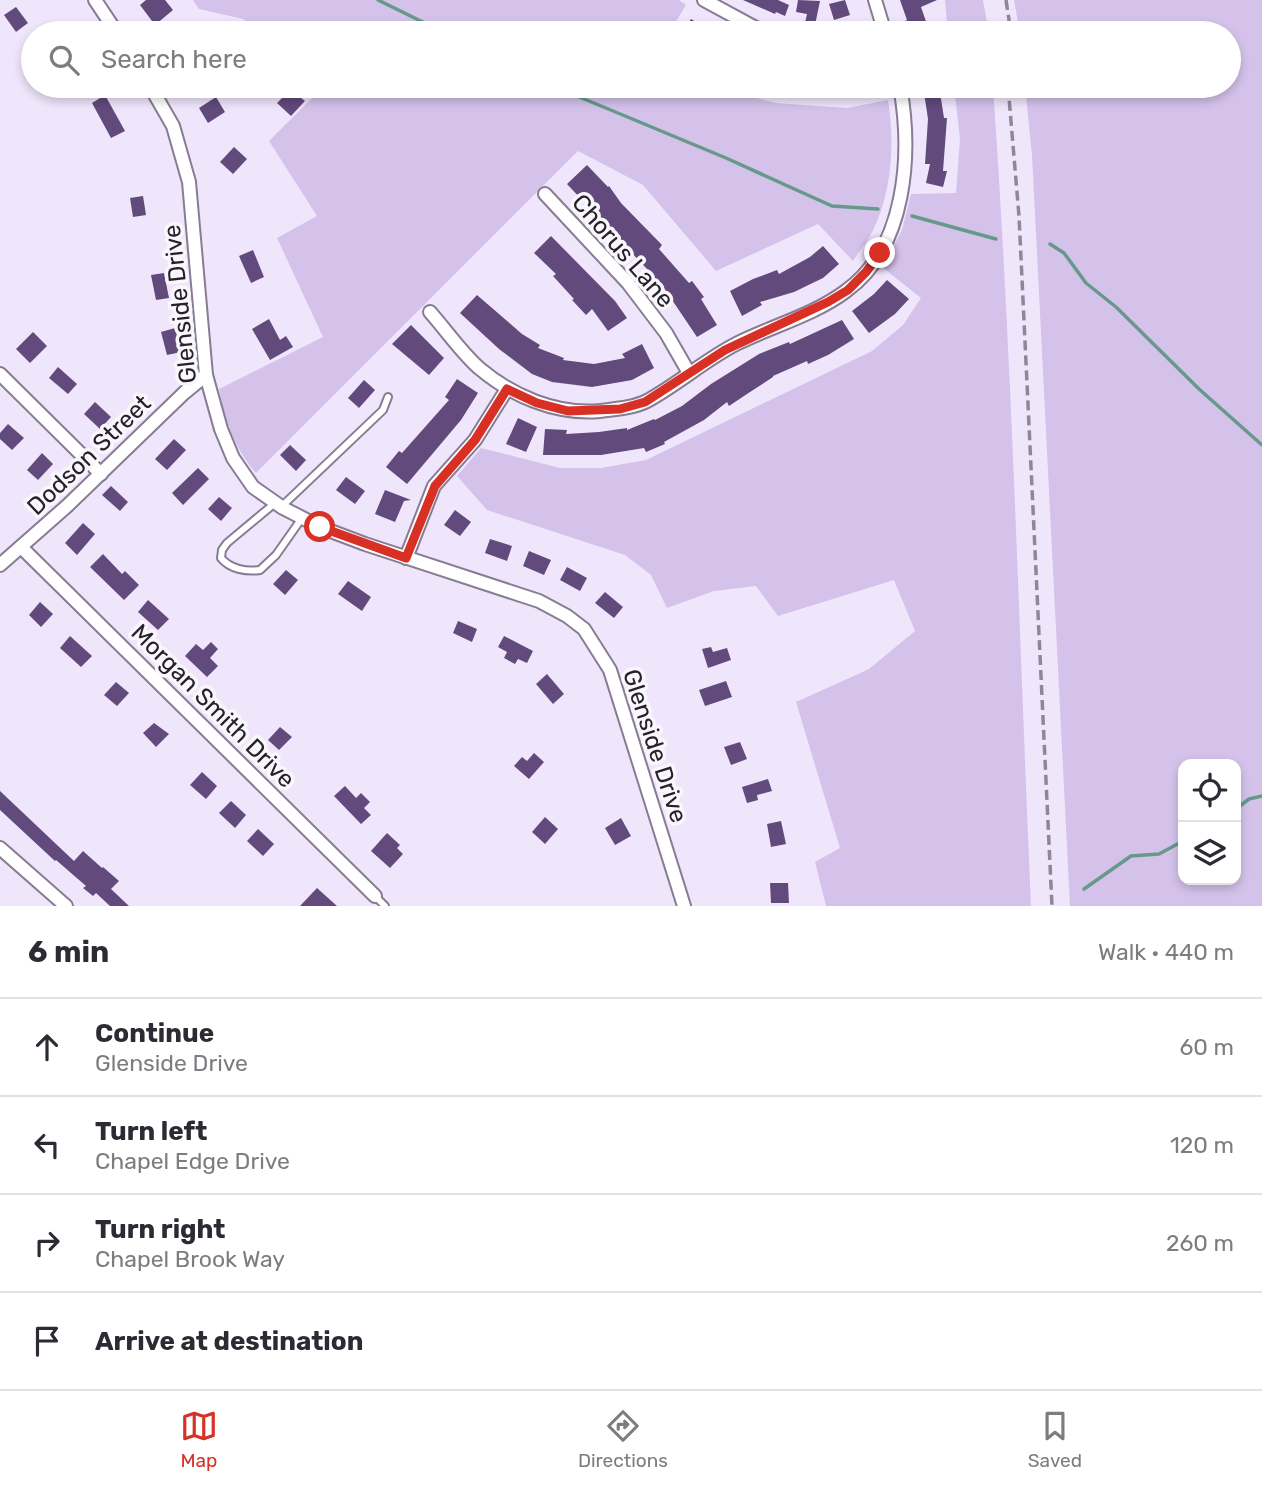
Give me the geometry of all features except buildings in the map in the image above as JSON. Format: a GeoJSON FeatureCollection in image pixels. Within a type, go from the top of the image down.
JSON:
{"type":"FeatureCollection","features":[{"type":"Feature","properties":{"kind":"street"},"geometry":{"type":"LineString","coordinates":[[94,0],[109,21]]}},
{"type":"Feature","properties":{"kind":"street"},"geometry":{"type":"LineString","coordinates":[[704,0],[743,21]]}},
{"type":"Feature","properties":{"kind":"street"},"geometry":{"type":"LineString","coordinates":[[875,0],[881,21]]}},
{"type":"Feature","properties":{"kind":"street","name":"Glenside Drive"},"geometry":{"type":"LineString","coordinates":[[157,98],[173,126],[189,182],[206,375],[221,429],[233,458],[253,486],[278,505],[302,518],[365,544],[539,601],[584,629],[610,670],[684,906]]}},
{"type":"Feature","properties":{"kind":"street"},"geometry":{"type":"LineString","coordinates":[[430,312],[477,366],[507,389],[537,403],[568,411],[592,412],[620,409],[645,402],[744,340],[828,302],[848,290],[873,263],[889,234],[900,198],[906,158],[902,98]]}},
{"type":"Feature","properties":{"kind":"street","name":"Chorus Lane"},"geometry":{"type":"LineString","coordinates":[[545,194],[628,283],[666,332],[690,373]]}},
{"type":"Feature","properties":{"kind":"street"},"geometry":{"type":"LineString","coordinates":[[0,374],[101,474]]}},
{"type":"Feature","properties":{"kind":"street","name":"Dodson Street"},"geometry":{"type":"LineString","coordinates":[[0,565],[206,375]]}},
{"type":"Feature","properties":{"kind":"street"},"geometry":{"type":"LineString","coordinates":[[406,558],[435,486],[475,440],[507,389]]}},
{"type":"Feature","properties":{"kind":"street","name":"Morgan Smith Drive"},"geometry":{"type":"LineString","coordinates":[[21,547],[375,896]]}},
{"type":"Feature","properties":{"kind":"street"},"geometry":{"type":"LineString","coordinates":[[0,848],[66,906]]}},
{"type":"Feature","properties":{"kind":"lane"},"geometry":{"type":"LineString","coordinates":[[302,518],[276,555],[260,570],[241,570],[221,558],[227,543],[278,505],[383,410],[388,397]]}},
{"type":"Feature","properties":{"kind":"lane"},"geometry":{"type":"LineString","coordinates":[[375,896],[385,906]]}},
{"type":"Feature","properties":{"kind":"shaded area"},"geometry":{"type":"Polygon","coordinates":[[[193,0],[679,0],[686,5],[676,21],[246,21],[199,9],[193,0]]]}},
{"type":"Feature","properties":{"kind":"shaded area"},"geometry":{"type":"Polygon","coordinates":[[[945,0],[983,0],[987,21],[947,21],[945,0]]]}},
{"type":"Feature","properties":{"kind":"shaded area"},"geometry":{"type":"Polygon","coordinates":[[[1014,0],[1262,0],[1262,906],[1070,906],[1032,155],[1026,98],[1241,98],[1241,21],[1018,21],[1014,0]]]}},
{"type":"Feature","properties":{"kind":"shaded area"},"geometry":{"type":"Polygon","coordinates":[[[312,98],[756,98],[776,103],[847,108],[888,100],[891,132],[885,198],[874,228],[853,261],[818,224],[716,271],[643,185],[578,151],[256,473],[241,453],[232,434],[219,389],[323,337],[277,238],[317,216],[269,141],[312,98]]]}},
{"type":"Feature","properties":{"kind":"shaded area"},"geometry":{"type":"Polygon","coordinates":[[[955,98],[994,98],[1010,393],[1031,906],[826,906],[815,862],[840,848],[796,702],[869,669],[915,631],[894,580],[778,616],[756,586],[714,591],[667,608],[651,575],[625,555],[487,510],[457,476],[481,448],[560,468],[601,468],[646,460],[872,351],[903,325],[921,298],[882,267],[902,230],[911,194],[956,193],[960,139],[955,98]]]}},
{"type":"Feature","properties":{"kind":"waterway"},"geometry":{"type":"LineString","coordinates":[[378,0],[421,21]]}},
{"type":"Feature","properties":{"kind":"waterway"},"geometry":{"type":"LineString","coordinates":[[582,98],[832,206],[878,209]]}},
{"type":"Feature","properties":{"kind":"waterway"},"geometry":{"type":"LineString","coordinates":[[912,216],[996,239]]}},
{"type":"Feature","properties":{"kind":"waterway"},"geometry":{"type":"LineString","coordinates":[[1050,244],[1064,253],[1086,283],[1116,307],[1199,389],[1262,445]]}},
{"type":"Feature","properties":{"kind":"waterway"},"geometry":{"type":"LineString","coordinates":[[1241,805],[1249,799],[1262,796]]}},
{"type":"Feature","properties":{"kind":"waterway"},"geometry":{"type":"LineString","coordinates":[[1084,889],[1131,856],[1159,854],[1178,844]]}},
{"type":"Feature","properties":{"kind":"railway"},"geometry":{"type":"LineString","coordinates":[[1006,0],[1009,21]]}},
{"type":"Feature","properties":{"kind":"railway"},"geometry":{"type":"LineString","coordinates":[[1009,98],[1019,216],[1052,906]]}},
{"type":"Feature","properties":{"kind":"route"},"geometry":{"type":"LineString","coordinates":[[320,527],[406,558],[435,486],[475,440],[507,389],[537,403],[568,411],[620,409],[645,402],[725,350],[848,290],[880,253]]}}]}
